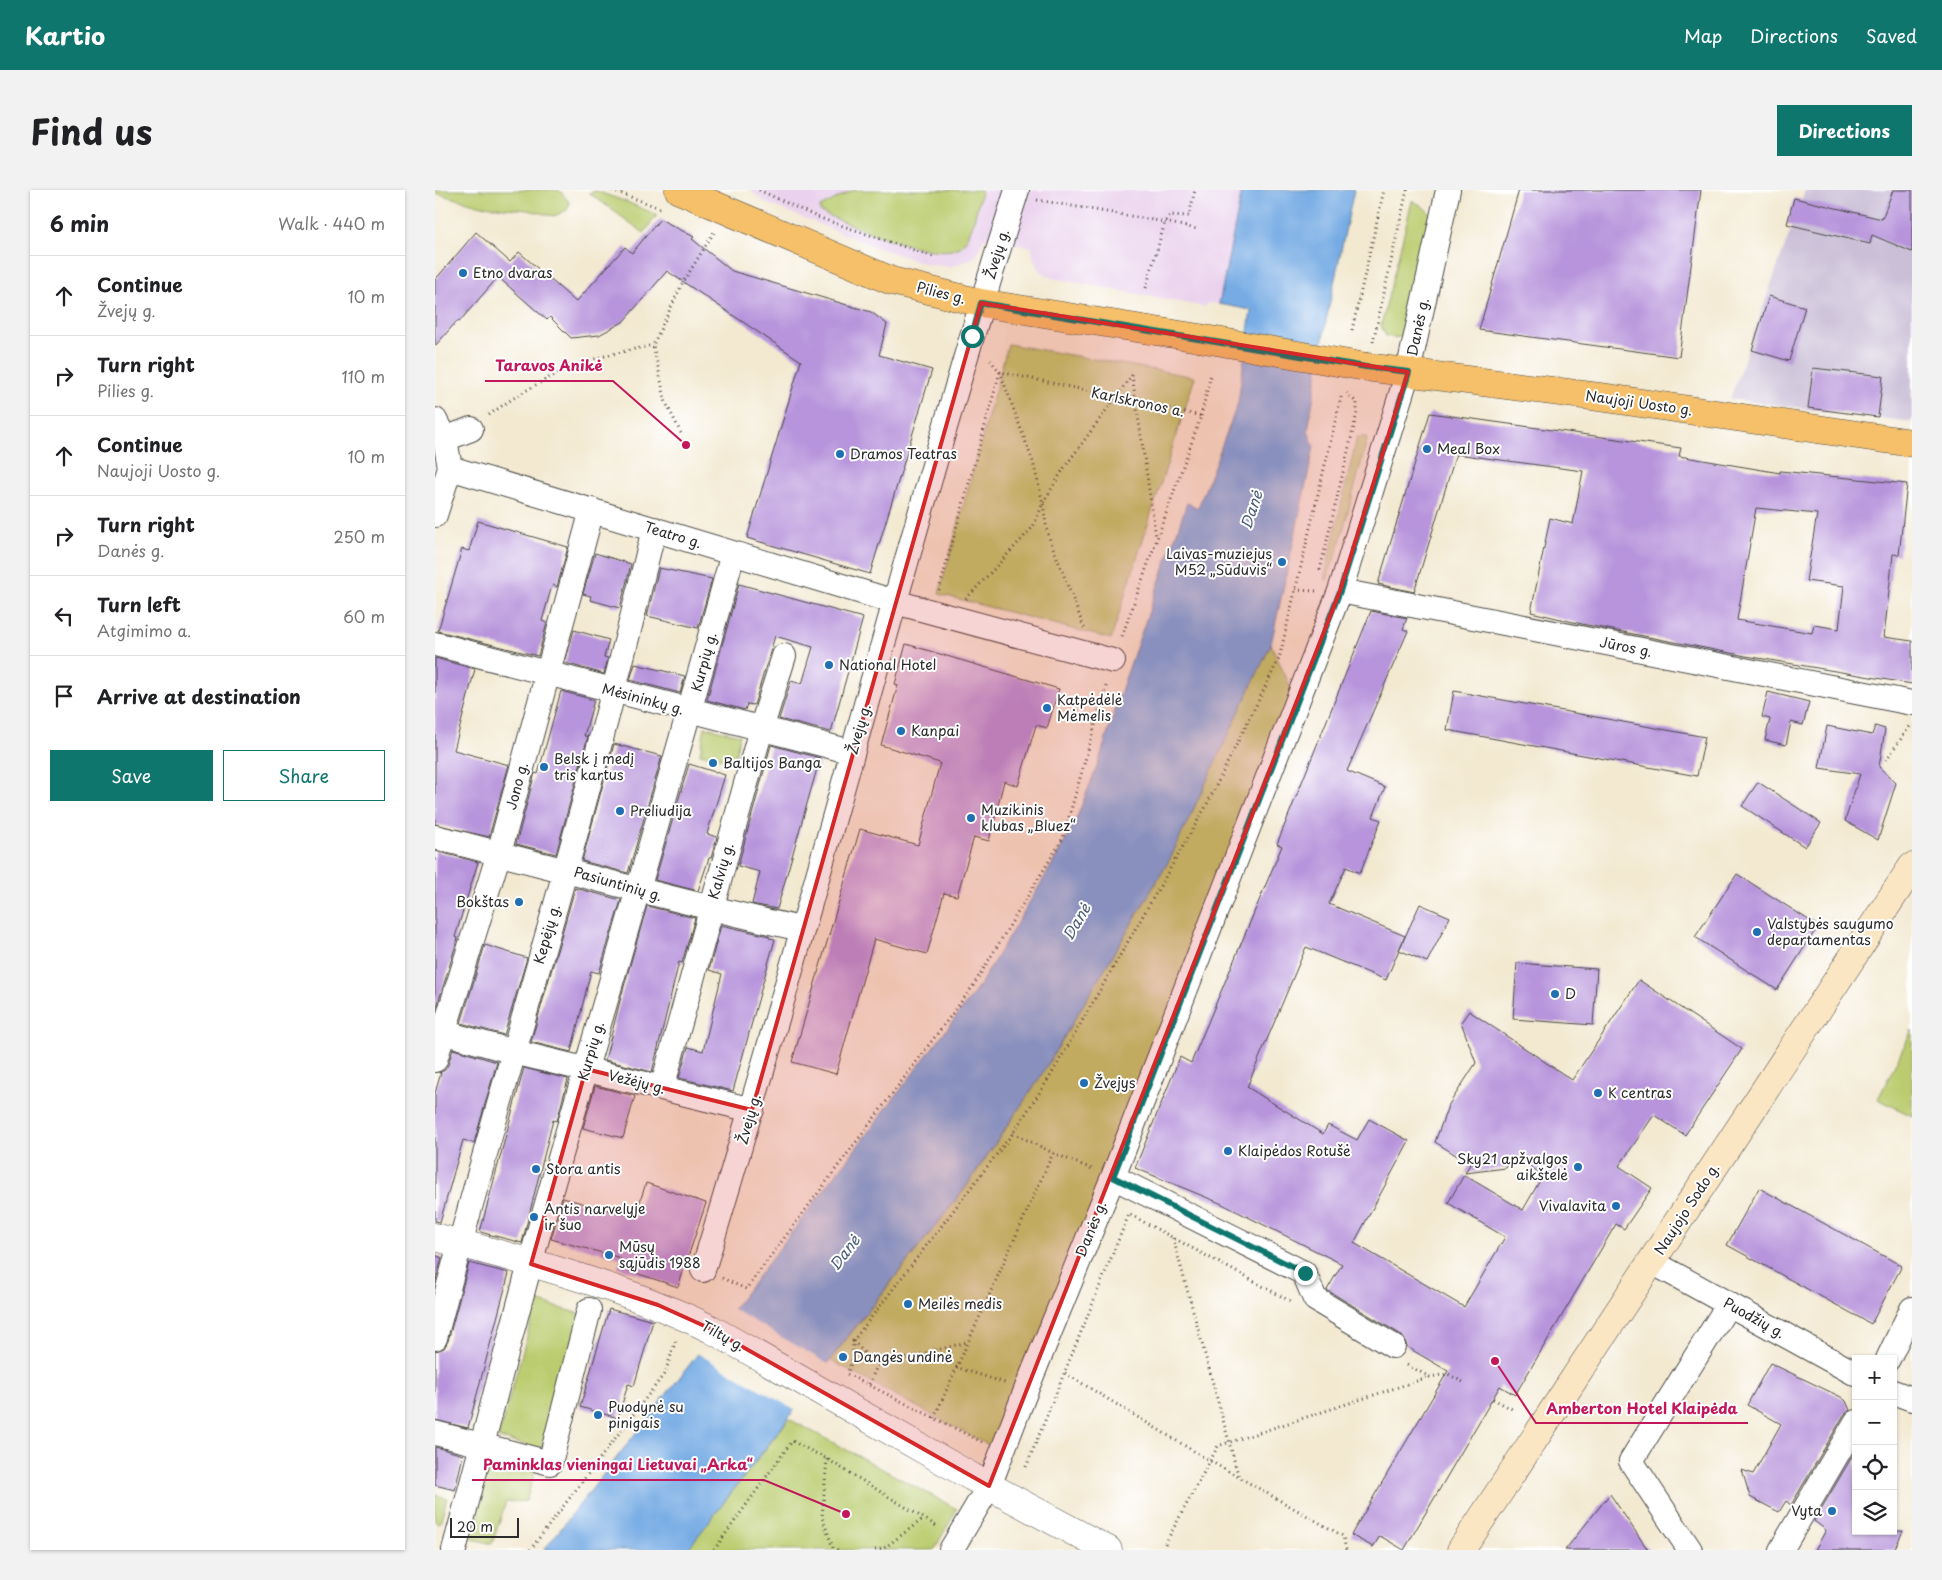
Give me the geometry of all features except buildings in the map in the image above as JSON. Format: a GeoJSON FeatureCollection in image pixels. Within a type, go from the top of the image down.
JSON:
{"type":"FeatureCollection","features":[{"type":"Feature","properties":{"kind":"main road","name":"Pilies g."},"geometry":{"type":"LineString","coordinates":[[679,190],[892,281],[981,303],[1366,367]]}},
{"type":"Feature","properties":{"kind":"main road","name":"Naujoji Uosto g."},"geometry":{"type":"LineString","coordinates":[[1366,367],[1617,400],[1912,443]]}},
{"type":"Feature","properties":{"kind":"main road","name":"Naujojo Sodo g."},"geometry":{"type":"LineString","coordinates":[[1461,1550],[1912,867]]}},
{"type":"Feature","properties":{"kind":"street","name":"Danės g."},"geometry":{"type":"LineString","coordinates":[[955,1544],[989,1486],[1003,1453],[1026,1390],[1113,1177],[1340,591],[1409,372],[1448,190]]}},
{"type":"Feature","properties":{"kind":"street","name":"Žvejų g."},"geometry":{"type":"LineString","coordinates":[[703,1270],[752,1110],[801,930],[981,303],[1016,194]]}},
{"type":"Feature","properties":{"kind":"street"},"geometry":{"type":"LineString","coordinates":[[435,515],[450,468],[440,430],[471,429]]}},
{"type":"Feature","properties":{"kind":"street","name":"Teatro g."},"geometry":{"type":"LineString","coordinates":[[450,468],[895,602]]}},
{"type":"Feature","properties":{"kind":"street","name":"Jono g."},"geometry":{"type":"LineString","coordinates":[[435,1060],[439,1031],[499,853],[592,510]]}},
{"type":"Feature","properties":{"kind":"street","name":"Kepėjų g."},"geometry":{"type":"LineString","coordinates":[[435,1338],[447,1240],[514,1052],[566,870],[654,529]]}},
{"type":"Feature","properties":{"kind":"street","name":"Kurpių g."},"geometry":{"type":"LineString","coordinates":[[454,1550],[531,1264],[690,711],[733,553]]}},
{"type":"Feature","properties":{"kind":"street","name":"Jūros g."},"geometry":{"type":"LineString","coordinates":[[1340,591],[1912,703]]}},
{"type":"Feature","properties":{"kind":"street"},"geometry":{"type":"LineString","coordinates":[[895,602],[1113,661]]}},
{"type":"Feature","properties":{"kind":"street","name":"Mėsininkų g."},"geometry":{"type":"LineString","coordinates":[[435,644],[761,730],[852,752]]}},
{"type":"Feature","properties":{"kind":"street","name":"Kalvių g."},"geometry":{"type":"LineString","coordinates":[[662,1088],[710,910],[784,656]]}},
{"type":"Feature","properties":{"kind":"street","name":"Pasiuntinių g."},"geometry":{"type":"LineString","coordinates":[[435,837],[566,870],[710,910],[801,930]]}},
{"type":"Feature","properties":{"kind":"street","name":"Vežėjų g."},"geometry":{"type":"LineString","coordinates":[[439,1031],[514,1052],[752,1110]]}},
{"type":"Feature","properties":{"kind":"street"},"geometry":{"type":"LineString","coordinates":[[1113,1177],[1305,1273],[1315,1299],[1399,1355]]}},
{"type":"Feature","properties":{"kind":"street","name":"Tiltų g."},"geometry":{"type":"LineString","coordinates":[[447,1240],[609,1287],[711,1328],[989,1486],[1108,1550]]}},
{"type":"Feature","properties":{"kind":"street","name":"Puodžių g."},"geometry":{"type":"LineString","coordinates":[[1652,1262],[1852,1372]]}},
{"type":"Feature","properties":{"kind":"street"},"geometry":{"type":"LineString","coordinates":[[1689,1550],[1631,1460],[1728,1305]]}},
{"type":"Feature","properties":{"kind":"street"},"geometry":{"type":"LineString","coordinates":[[1890,1355],[1912,1309]]}},
{"type":"Feature","properties":{"kind":"street"},"geometry":{"type":"LineString","coordinates":[[435,1433],[549,1463],[589,1310]]}},
{"type":"Feature","properties":{"kind":"street"},"geometry":{"type":"LineString","coordinates":[[1897,1393],[1912,1399]]}},
{"type":"Feature","properties":{"kind":"street"},"geometry":{"type":"LineString","coordinates":[[1781,1550],[1852,1429]]}},
{"type":"Feature","properties":{"kind":"path"},"geometry":{"type":"LineString","coordinates":[[759,190],[817,217],[934,257]]}},
{"type":"Feature","properties":{"kind":"path"},"geometry":{"type":"LineString","coordinates":[[1146,288],[1165,222],[1170,215],[1189,216],[1195,190]]}},
{"type":"Feature","properties":{"kind":"path"},"geometry":{"type":"LineString","coordinates":[[1352,330],[1384,190]]}},
{"type":"Feature","properties":{"kind":"path"},"geometry":{"type":"LineString","coordinates":[[1366,367],[1403,210],[1407,190],[1405,190]]}},
{"type":"Feature","properties":{"kind":"path"},"geometry":{"type":"LineString","coordinates":[[1016,194],[1197,229]]}},
{"type":"Feature","properties":{"kind":"path"},"geometry":{"type":"LineString","coordinates":[[681,433],[666,403],[653,346],[682,284],[727,209]]}},
{"type":"Feature","properties":{"kind":"path"},"geometry":{"type":"LineString","coordinates":[[972,336],[1000,372],[1033,462],[1043,504],[1047,532],[1086,632]]}},
{"type":"Feature","properties":{"kind":"path"},"geometry":{"type":"LineString","coordinates":[[471,429],[508,401],[575,366],[653,346]]}},
{"type":"Feature","properties":{"kind":"path"},"geometry":{"type":"LineString","coordinates":[[941,615],[1000,372]]}},
{"type":"Feature","properties":{"kind":"path","name":"Karlskronos a."},"geometry":{"type":"LineString","coordinates":[[703,1270],[746,1288],[973,986],[1063,838],[1113,661],[1201,416],[1000,372]]}},
{"type":"Feature","properties":{"kind":"path"},"geometry":{"type":"LineString","coordinates":[[1201,416],[1211,374]]}},
{"type":"Feature","properties":{"kind":"path"},"geometry":{"type":"LineString","coordinates":[[941,615],[1033,527],[1043,504],[1064,468],[1132,375],[1156,538]]}},
{"type":"Feature","properties":{"kind":"path"},"geometry":{"type":"LineString","coordinates":[[1320,571],[1357,413],[1357,403],[1347,394]]}},
{"type":"Feature","properties":{"kind":"path"},"geometry":{"type":"LineString","coordinates":[[1003,1453],[847,1374],[853,1358],[853,1341],[1013,1133],[1051,1075],[1205,808],[1279,659],[1341,397]]}},
{"type":"Feature","properties":{"kind":"path"},"geometry":{"type":"LineString","coordinates":[[1295,590],[1315,590]]}},
{"type":"Feature","properties":{"kind":"path"},"geometry":{"type":"LineString","coordinates":[[1886,760],[1912,722]]}},
{"type":"Feature","properties":{"kind":"path"},"geometry":{"type":"LineString","coordinates":[[1013,1133],[1113,1177]]}},
{"type":"Feature","properties":{"kind":"path"},"geometry":{"type":"LineString","coordinates":[[934,1418],[1053,1152]]}},
{"type":"Feature","properties":{"kind":"path"},"geometry":{"type":"LineString","coordinates":[[1026,1467],[1129,1214],[1293,1303]]}},
{"type":"Feature","properties":{"kind":"path"},"geometry":{"type":"LineString","coordinates":[[1173,1237],[1239,1478]]}},
{"type":"Feature","properties":{"kind":"path"},"geometry":{"type":"LineString","coordinates":[[853,1341],[877,1366]]}},
{"type":"Feature","properties":{"kind":"path"},"geometry":{"type":"LineString","coordinates":[[877,1366],[967,1342]]}},
{"type":"Feature","properties":{"kind":"path"},"geometry":{"type":"LineString","coordinates":[[530,1550],[665,1373],[672,1352]]}},
{"type":"Feature","properties":{"kind":"path"},"geometry":{"type":"LineString","coordinates":[[1399,1355],[1430,1377]]}},
{"type":"Feature","properties":{"kind":"path"},"geometry":{"type":"LineString","coordinates":[[869,1384],[877,1366]]}},
{"type":"Feature","properties":{"kind":"path"},"geometry":{"type":"LineString","coordinates":[[956,1367],[1026,1390]]}},
{"type":"Feature","properties":{"kind":"path"},"geometry":{"type":"LineString","coordinates":[[1065,1373],[1210,1461],[1343,1536],[1345,1550]]}},
{"type":"Feature","properties":{"kind":"path"},"geometry":{"type":"LineString","coordinates":[[1165,1544],[1218,1446],[1430,1377],[1447,1374],[1463,1382]]}},
{"type":"Feature","properties":{"kind":"path"},"geometry":{"type":"LineString","coordinates":[[1493,1399],[1514,1410]]}},
{"type":"Feature","properties":{"kind":"path"},"geometry":{"type":"LineString","coordinates":[[714,1550],[792,1441],[924,1518],[955,1544]]}},
{"type":"Feature","properties":{"kind":"path"},"geometry":{"type":"LineString","coordinates":[[827,1460],[822,1517],[832,1549],[838,1550]]}},
{"type":"Feature","properties":{"kind":"path"},"geometry":{"type":"LineString","coordinates":[[875,1550],[883,1549],[924,1518]]}},
{"type":"Feature","properties":{"kind":"highlighted area"},"geometry":{"type":"Polygon","coordinates":[[[981,303],[1408,372],[1340,591],[989,1486],[711,1329],[658,1305],[531,1264],[586,1069],[752,1110],[981,303]]]}},
{"type":"Feature","properties":{"kind":"shaded area"},"geometry":{"type":"Polygon","coordinates":[[[750,190],[1242,190],[1219,304],[1208,303],[1205,307],[1052,278],[1040,271],[1033,257],[1032,247],[984,238],[976,256],[962,263],[949,267],[926,264],[873,246],[764,202],[750,190]]]}},
{"type":"Feature","properties":{"kind":"shaded area"},"geometry":{"type":"Polygon","coordinates":[[[1805,190],[1912,190],[1912,422],[1730,399],[1805,190]]]}},
{"type":"Feature","properties":{"kind":"green space"},"geometry":{"type":"Polygon","coordinates":[[[435,190],[559,190],[570,203],[567,210],[554,216],[528,210],[482,206],[435,193],[435,190]]]}},
{"type":"Feature","properties":{"kind":"green space"},"geometry":{"type":"Polygon","coordinates":[[[853,190],[982,190],[968,237],[960,247],[948,251],[931,250],[891,240],[820,212],[820,207],[853,190]]]}},
{"type":"Feature","properties":{"kind":"green space"},"geometry":{"type":"Polygon","coordinates":[[[596,191],[657,215],[644,233],[589,193],[596,191]]]}},
{"type":"Feature","properties":{"kind":"green space"},"geometry":{"type":"Polygon","coordinates":[[[1412,201],[1421,205],[1431,214],[1407,335],[1399,337],[1386,336],[1381,326],[1412,201]]]}},
{"type":"Feature","properties":{"kind":"green space"},"geometry":{"type":"Polygon","coordinates":[[[1008,344],[1195,377],[1111,639],[939,594],[1008,344]]]}},
{"type":"Feature","properties":{"kind":"green space"},"geometry":{"type":"Polygon","coordinates":[[[1357,437],[1366,437],[1367,441],[1339,546],[1327,580],[1324,579],[1357,437]]]}},
{"type":"Feature","properties":{"kind":"green space"},"geometry":{"type":"Polygon","coordinates":[[[1271,644],[1297,702],[1003,1453],[830,1360],[965,1189],[1039,1079],[1170,859],[1271,644]]]}},
{"type":"Feature","properties":{"kind":"green space"},"geometry":{"type":"Polygon","coordinates":[[[705,727],[740,735],[734,761],[700,754],[705,727]]]}},
{"type":"Feature","properties":{"kind":"green space"},"geometry":{"type":"Polygon","coordinates":[[[1912,1030],[1912,1116],[1878,1099],[1912,1030]]]}},
{"type":"Feature","properties":{"kind":"green space"},"geometry":{"type":"Polygon","coordinates":[[[537,1301],[580,1314],[541,1449],[498,1438],[537,1301]]]}},
{"type":"Feature","properties":{"kind":"green space"},"geometry":{"type":"Polygon","coordinates":[[[789,1419],[957,1509],[934,1550],[687,1550],[789,1419]]]}},
{"type":"Feature","properties":{"kind":"green space"},"geometry":{"type":"Polygon","coordinates":[[[490,1460],[535,1471],[526,1501],[506,1502],[492,1544],[469,1538],[490,1460]]]}},
{"type":"Feature","properties":{"kind":"green space"},"geometry":{"type":"Polygon","coordinates":[[[435,1495],[447,1498],[440,1523],[435,1522],[435,1495]]]}},
{"type":"Feature","properties":{"kind":"water","name":"Danė"},"geometry":{"type":"Polygon","coordinates":[[[1242,190],[1354,190],[1326,321],[1308,431],[1314,447],[1271,644],[1170,859],[1039,1079],[965,1188],[844,1341],[788,1419],[687,1550],[544,1550],[734,1308],[978,988],[1053,863],[1075,822],[1098,764],[1123,685],[1187,503],[1198,508],[1238,403],[1251,310],[1219,304],[1242,190]]]}},
{"type":"Feature","properties":{"kind":"pier"},"geometry":{"type":"Polygon","coordinates":[[[731,1308],[830,1365],[797,1411],[697,1353],[731,1308]]]}},
{"type":"Feature","properties":{"kind":"place","name":"Etno dvaras"},"geometry":{"type":"Point","coordinates":[463,273]}},
{"type":"Feature","properties":{"kind":"place","name":"Taravos Anikė"},"geometry":{"type":"Point","coordinates":[686,445]}},
{"type":"Feature","properties":{"kind":"place","name":"Meal Box"},"geometry":{"type":"Point","coordinates":[1427,449]}},
{"type":"Feature","properties":{"kind":"place","name":"Dramos Teatras"},"geometry":{"type":"Point","coordinates":[840,454]}},
{"type":"Feature","properties":{"kind":"place","name":"Laivas-muziejus M52 „Sūduvis“"},"geometry":{"type":"Point","coordinates":[1282,562]}},
{"type":"Feature","properties":{"kind":"place","name":"National Hotel"},"geometry":{"type":"Point","coordinates":[829,665]}},
{"type":"Feature","properties":{"kind":"place","name":"Katpėdėlė Mėmelis"},"geometry":{"type":"Point","coordinates":[1047,708]}},
{"type":"Feature","properties":{"kind":"place","name":"Kanpai"},"geometry":{"type":"Point","coordinates":[901,731]}},
{"type":"Feature","properties":{"kind":"place","name":"Baltijos Banga"},"geometry":{"type":"Point","coordinates":[713,763]}},
{"type":"Feature","properties":{"kind":"place","name":"Belsk į medį tris kartus"},"geometry":{"type":"Point","coordinates":[544,767]}},
{"type":"Feature","properties":{"kind":"place","name":"Preliudija"},"geometry":{"type":"Point","coordinates":[620,811]}},
{"type":"Feature","properties":{"kind":"place","name":"Muzikinis klubas „Bluez“"},"geometry":{"type":"Point","coordinates":[971,818]}},
{"type":"Feature","properties":{"kind":"place","name":"Bokštas"},"geometry":{"type":"Point","coordinates":[519,902]}},
{"type":"Feature","properties":{"kind":"place","name":"Valstybės saugumo departamentas"},"geometry":{"type":"Point","coordinates":[1757,932]}},
{"type":"Feature","properties":{"kind":"place","name":"D"},"geometry":{"type":"Point","coordinates":[1555,994]}},
{"type":"Feature","properties":{"kind":"place","name":"Žvejys"},"geometry":{"type":"Point","coordinates":[1084,1083]}},
{"type":"Feature","properties":{"kind":"place","name":"K centras"},"geometry":{"type":"Point","coordinates":[1598,1093]}},
{"type":"Feature","properties":{"kind":"place","name":"Klaipėdos Rotušė"},"geometry":{"type":"Point","coordinates":[1228,1151]}},
{"type":"Feature","properties":{"kind":"place","name":"Sky21 apžvalgos aikštelė"},"geometry":{"type":"Point","coordinates":[1578,1167]}},
{"type":"Feature","properties":{"kind":"place","name":"Stora antis"},"geometry":{"type":"Point","coordinates":[536,1169]}},
{"type":"Feature","properties":{"kind":"place","name":"Vivalavita"},"geometry":{"type":"Point","coordinates":[1616,1206]}},
{"type":"Feature","properties":{"kind":"place","name":"Antis narvelyje ir šuo"},"geometry":{"type":"Point","coordinates":[534,1217]}},
{"type":"Feature","properties":{"kind":"place","name":"Mūsų sąjūdis 1988"},"geometry":{"type":"Point","coordinates":[609,1255]}},
{"type":"Feature","properties":{"kind":"place","name":"Meilės medis"},"geometry":{"type":"Point","coordinates":[908,1304]}},
{"type":"Feature","properties":{"kind":"place","name":"Dangės undinė"},"geometry":{"type":"Point","coordinates":[843,1357]}},
{"type":"Feature","properties":{"kind":"place","name":"Amberton Hotel Klaipėda"},"geometry":{"type":"Point","coordinates":[1495,1361]}},
{"type":"Feature","properties":{"kind":"place","name":"Puodynė su pinigais"},"geometry":{"type":"Point","coordinates":[598,1415]}},
{"type":"Feature","properties":{"kind":"place","name":"Vyta"},"geometry":{"type":"Point","coordinates":[1832,1511]}},
{"type":"Feature","properties":{"kind":"place","name":"Paminklas vieningai Lietuvai „Arka“"},"geometry":{"type":"Point","coordinates":[846,1514]}},
{"type":"Feature","properties":{"kind":"route"},"geometry":{"type":"LineString","coordinates":[[972,336],[981,303],[1366,367],[1409,372],[1340,591],[1113,1177],[1305,1273]]}}]}
